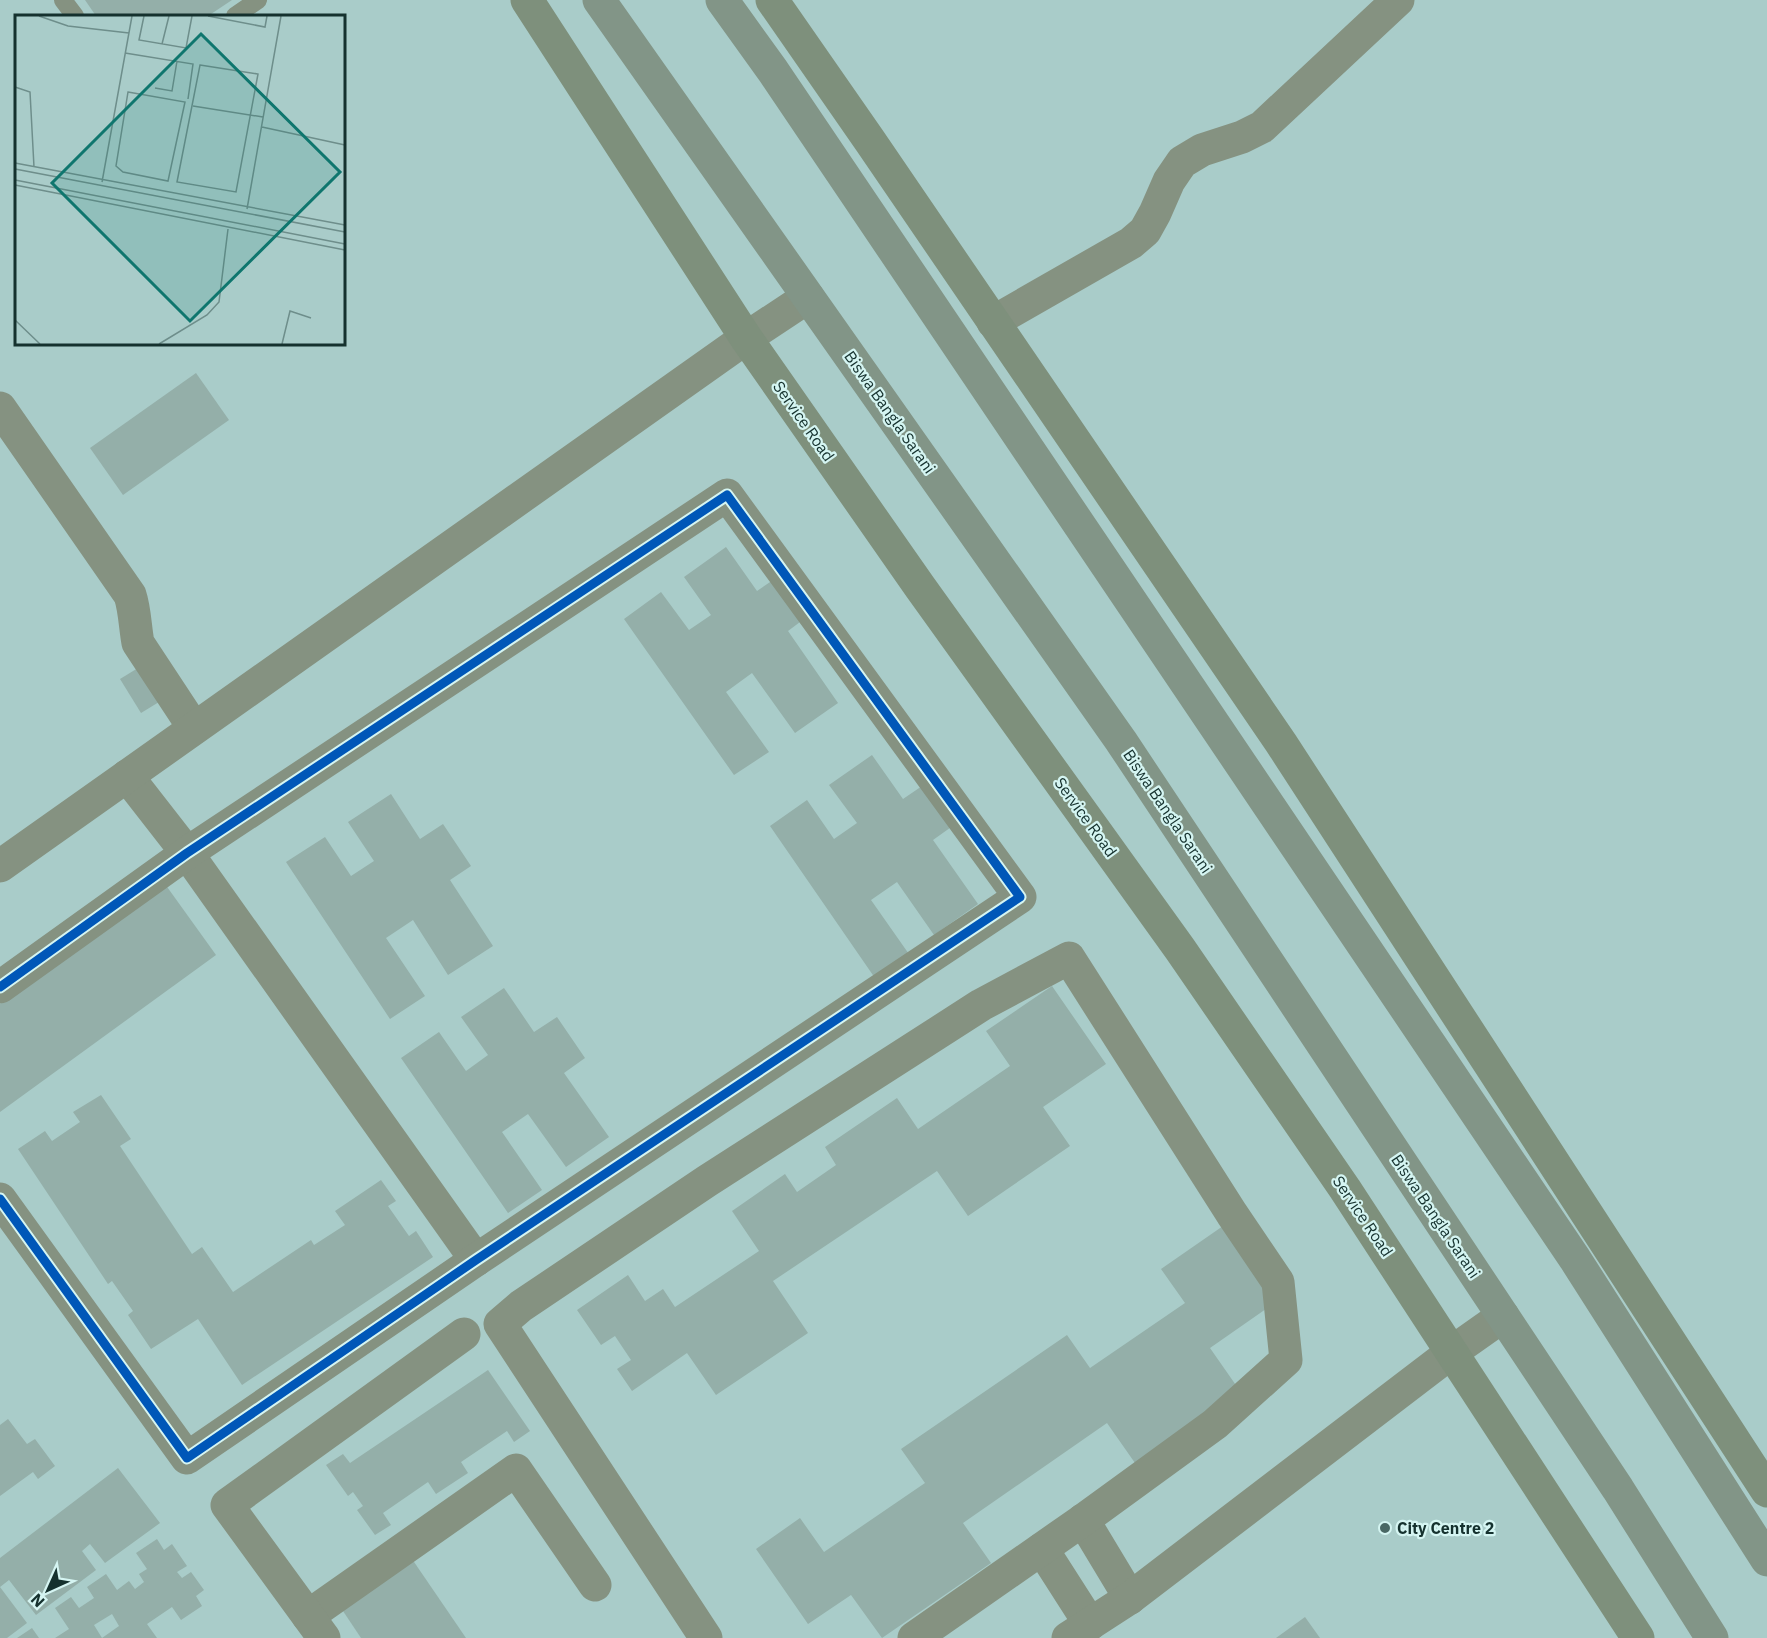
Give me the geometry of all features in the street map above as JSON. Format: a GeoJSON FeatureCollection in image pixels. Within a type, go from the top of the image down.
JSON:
{"type":"FeatureCollection","features":[{"type":"Feature","properties":{"kind":"main road","name":"Biswa Bangla Sarani"},"geometry":{"type":"LineString","coordinates":[[599,0],[1121,741],[1618,1489],[1712,1638]]}},
{"type":"Feature","properties":{"kind":"main road"},"geometry":{"type":"LineString","coordinates":[[722,0],[800,111],[1568,1249],[1767,1560]]}},
{"type":"Feature","properties":{"kind":"street","name":"Service Road"},"geometry":{"type":"LineString","coordinates":[[527,0],[746,338],[920,587],[1180,949],[1345,1189],[1638,1638]]}},
{"type":"Feature","properties":{"kind":"street"},"geometry":{"type":"LineString","coordinates":[[772,0],[1281,743],[1767,1491]]}},
{"type":"Feature","properties":{"kind":"street"},"geometry":{"type":"LineString","coordinates":[[993,322],[1131,243],[1144,231],[1169,181],[1182,162],[1202,150],[1242,137],[1262,127],[1398,0]]}},
{"type":"Feature","properties":{"kind":"street"},"geometry":{"type":"LineString","coordinates":[[0,866],[746,338],[808,297]]}},
{"type":"Feature","properties":{"kind":"street"},"geometry":{"type":"LineString","coordinates":[[0,408],[129,595],[134,607],[138,643],[194,728]]}},
{"type":"Feature","properties":{"kind":"street"},"geometry":{"type":"LineString","coordinates":[[0,987],[187,853],[727,495],[1020,897],[476,1260],[187,1458],[0,1199]]}},
{"type":"Feature","properties":{"kind":"street"},"geometry":{"type":"LineString","coordinates":[[127,776],[187,853],[476,1260]]}},
{"type":"Feature","properties":{"kind":"street"},"geometry":{"type":"LineString","coordinates":[[706,1638],[500,1324],[521,1306],[707,1181],[971,1011],[1069,958],[1225,1205],[1278,1282],[1286,1360],[1215,1424],[914,1638]]}},
{"type":"Feature","properties":{"kind":"street"},"geometry":{"type":"LineString","coordinates":[[1042,1549],[1079,1631],[1130,1598],[1452,1352],[1503,1316]]}},
{"type":"Feature","properties":{"kind":"street"},"geometry":{"type":"LineString","coordinates":[[464,1334],[227,1505],[316,1627],[516,1470],[595,1585]]}},
{"type":"Feature","properties":{"kind":"street"},"geometry":{"type":"LineString","coordinates":[[1083,1520],[1130,1598]]}},
{"type":"Feature","properties":{"kind":"lane"},"geometry":{"type":"LineString","coordinates":[[63,0],[74,15]]}},
{"type":"Feature","properties":{"kind":"lane"},"geometry":{"type":"LineString","coordinates":[[237,15],[258,0]]}},
{"type":"Feature","properties":{"kind":"building"},"geometry":{"type":"Polygon","coordinates":[[[85,0],[232,0],[210,15],[95,15],[85,0]]]}},
{"type":"Feature","properties":{"kind":"building"},"geometry":{"type":"Polygon","coordinates":[[[196,373],[229,420],[123,495],[90,448],[196,373]]]}},
{"type":"Feature","properties":{"kind":"building"},"geometry":{"type":"Polygon","coordinates":[[[726,547],[757,591],[779,576],[808,616],[788,631],[838,703],[795,733],[752,673],[726,692],[769,752],[734,775],[624,619],[661,592],[689,630],[711,615],[684,577],[726,547]]]}},
{"type":"Feature","properties":{"kind":"building"},"geometry":{"type":"Polygon","coordinates":[[[138,668],[159,702],[141,713],[120,679],[138,668]]]}},
{"type":"Feature","properties":{"kind":"building"},"geometry":{"type":"Polygon","coordinates":[[[872,755],[903,799],[925,784],[954,825],[933,840],[978,904],[934,935],[897,882],[871,900],[911,957],[877,981],[770,826],[807,800],[834,839],[857,823],[829,785],[872,755]]]}},
{"type":"Feature","properties":{"kind":"building"},"geometry":{"type":"Polygon","coordinates":[[[391,794],[420,839],[443,824],[471,866],[450,880],[493,946],[448,975],[413,920],[386,938],[425,996],[390,1019],[286,862],[325,837],[351,876],[374,861],[348,822],[391,794]]]}},
{"type":"Feature","properties":{"kind":"building"},"geometry":{"type":"Polygon","coordinates":[[[165,884],[216,955],[0,1112],[0,1004],[165,884]]]}},
{"type":"Feature","properties":{"kind":"building"},"geometry":{"type":"Polygon","coordinates":[[[1052,986],[1106,1064],[1043,1107],[1070,1146],[968,1216],[937,1171],[773,1281],[808,1333],[716,1395],[687,1353],[632,1391],[617,1369],[631,1360],[615,1336],[601,1345],[577,1310],[628,1275],[645,1301],[663,1289],[675,1307],[759,1251],[732,1211],[785,1174],[797,1192],[836,1165],[825,1147],[897,1098],[918,1129],[1010,1066],[986,1031],[1052,986]]]}},
{"type":"Feature","properties":{"kind":"building"},"geometry":{"type":"Polygon","coordinates":[[[504,988],[534,1032],[557,1017],[585,1058],[564,1073],[609,1137],[566,1167],[528,1114],[502,1132],[542,1190],[508,1213],[401,1058],[439,1032],[466,1071],[488,1055],[461,1017],[504,988]]]}},
{"type":"Feature","properties":{"kind":"building"},"geometry":{"type":"Polygon","coordinates":[[[101,1095],[131,1139],[120,1146],[192,1254],[202,1247],[233,1292],[311,1240],[314,1245],[345,1225],[335,1211],[381,1180],[396,1201],[388,1206],[409,1236],[416,1231],[433,1257],[242,1385],[198,1319],[151,1349],[128,1315],[133,1311],[112,1281],[108,1284],[18,1149],[45,1131],[52,1141],[80,1122],[73,1112],[101,1095]]]}},
{"type":"Feature","properties":{"kind":"building"},"geometry":{"type":"Polygon","coordinates":[[[1223,1226],[1276,1302],[1210,1348],[1240,1391],[1135,1463],[1107,1423],[963,1523],[991,1563],[882,1638],[851,1595],[808,1624],[756,1549],[800,1518],[824,1552],[925,1483],[901,1449],[1067,1335],[1090,1368],[1185,1303],[1161,1269],[1223,1226]]]}},
{"type":"Feature","properties":{"kind":"building"},"geometry":{"type":"Polygon","coordinates":[[[488,1370],[530,1431],[514,1442],[507,1431],[461,1462],[468,1473],[436,1494],[428,1482],[383,1513],[391,1525],[375,1535],[357,1510],[363,1506],[353,1492],[348,1496],[326,1465],[343,1454],[350,1463],[488,1370]]]}},
{"type":"Feature","properties":{"kind":"building"},"geometry":{"type":"Polygon","coordinates":[[[8,1419],[27,1444],[35,1439],[55,1466],[38,1479],[33,1472],[0,1496],[0,1425],[8,1419]]]}},
{"type":"Feature","properties":{"kind":"building"},"geometry":{"type":"Polygon","coordinates":[[[118,1468],[160,1523],[105,1563],[90,1544],[82,1551],[96,1570],[36,1615],[9,1580],[0,1587],[0,1558],[118,1468]]]}},
{"type":"Feature","properties":{"kind":"building"},"geometry":{"type":"Polygon","coordinates":[[[157,1539],[164,1550],[172,1544],[187,1566],[177,1572],[182,1578],[191,1572],[204,1590],[196,1596],[202,1606],[181,1620],[172,1607],[147,1624],[157,1638],[102,1638],[55,1638],[69,1629],[55,1608],[71,1597],[79,1608],[94,1598],[87,1587],[106,1574],[117,1590],[129,1581],[135,1589],[144,1582],[139,1574],[147,1569],[136,1553],[157,1539]],[[112,1614],[94,1625],[102,1638],[119,1626],[112,1614]]]}},
{"type":"Feature","properties":{"kind":"building"},"geometry":{"type":"Polygon","coordinates":[[[412,1559],[466,1638],[361,1638],[341,1608],[412,1559]]]}},
{"type":"Feature","properties":{"kind":"building"},"geometry":{"type":"Polygon","coordinates":[[[0,1587],[27,1623],[7,1638],[0,1638],[0,1587]]]}},
{"type":"Feature","properties":{"kind":"building"},"geometry":{"type":"Polygon","coordinates":[[[1305,1617],[1320,1638],[1276,1638],[1305,1617]]]}},
{"type":"Feature","properties":{"kind":"building"},"geometry":{"type":"Polygon","coordinates":[[[32,1628],[39,1638],[17,1638],[32,1628]]]}},
{"type":"Feature","properties":{"kind":"cycle path"},"geometry":{"type":"LineString","coordinates":[[0,987],[187,853],[727,495],[1020,897],[476,1260],[187,1458],[0,1199]]}},
{"type":"Feature","properties":{"kind":"place","name":"City Centre 2"},"geometry":{"type":"Point","coordinates":[1385,1528]}}]}
